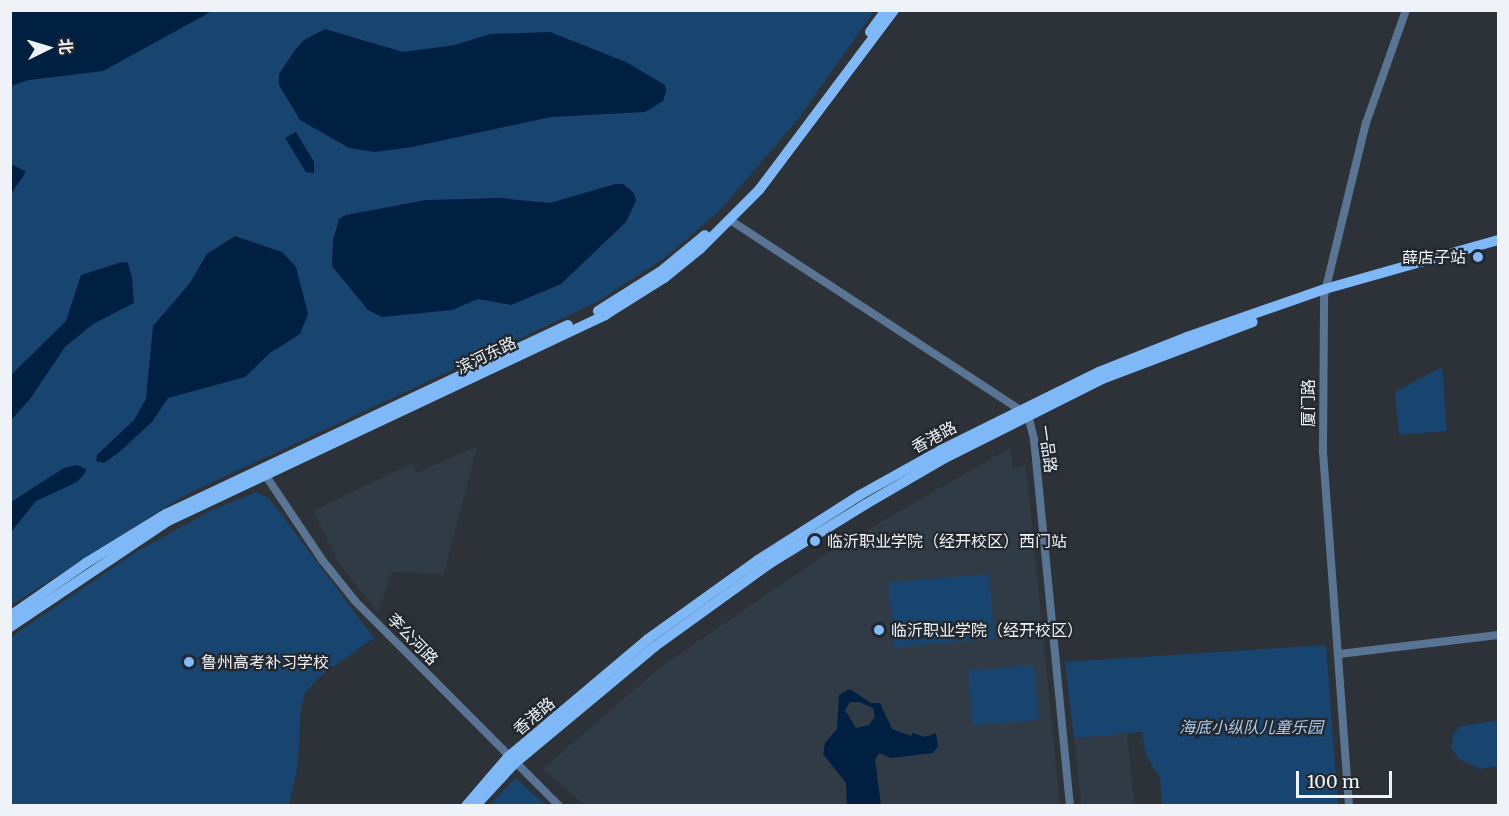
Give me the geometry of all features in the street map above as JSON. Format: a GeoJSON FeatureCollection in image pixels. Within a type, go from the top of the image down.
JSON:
{"type":"FeatureCollection","features":[{"type":"Feature","properties":{"kind":"main road","name":"滨河东路"},"geometry":{"type":"LineString","coordinates":[[10,616],[86,563],[166,514],[601,309],[660,272],[698,242],[754,185],[885,10]]}},
{"type":"Feature","properties":{"kind":"main road","name":"滨河东路"},"geometry":{"type":"LineString","coordinates":[[10,627],[168,521],[605,315],[664,278],[730,220],[797,143],[894,10]]}},
{"type":"Feature","properties":{"kind":"main road","name":"香港路"},"geometry":{"type":"LineString","coordinates":[[466,806],[511,760],[654,647],[769,564],[1024,412],[1324,292],[1498,240]]}},
{"type":"Feature","properties":{"kind":"main road","name":"香港路"},"geometry":{"type":"LineString","coordinates":[[1324,292],[1498,248]]}},
{"type":"Feature","properties":{"kind":"main road","name":"香港路"},"geometry":{"type":"LineString","coordinates":[[475,806],[511,760]]}},
{"type":"Feature","properties":{"kind":"street","name":"厦门路"},"geometry":{"type":"LineString","coordinates":[[1349,806],[1323,450],[1324,292],[1366,123],[1406,10]]}},
{"type":"Feature","properties":{"kind":"street","name":"一品路"},"geometry":{"type":"LineString","coordinates":[[730,220],[1024,412],[1034,439],[1070,806]]}},
{"type":"Feature","properties":{"kind":"street","name":"李公河路"},"geometry":{"type":"LineString","coordinates":[[266,476],[323,561],[355,601],[559,806]]}},
{"type":"Feature","properties":{"kind":"street"},"geometry":{"type":"LineString","coordinates":[[1339,654],[1498,635]]}},
{"type":"Feature","properties":{"kind":"shaded area"},"geometry":{"type":"Polygon","coordinates":[[[11,10],[212,11],[103,71],[28,80],[11,86],[11,10]]]}},
{"type":"Feature","properties":{"kind":"shaded area"},"geometry":{"type":"Polygon","coordinates":[[[325,29],[403,52],[455,45],[490,34],[550,32],[626,62],[665,85],[666,91],[663,101],[645,112],[551,117],[412,147],[375,152],[349,148],[300,120],[279,85],[279,74],[295,50],[304,40],[325,29]]]}},
{"type":"Feature","properties":{"kind":"shaded area"},"geometry":{"type":"Polygon","coordinates":[[[296,132],[314,162],[314,173],[306,172],[285,138],[296,132]]]}},
{"type":"Feature","properties":{"kind":"shaded area"},"geometry":{"type":"Polygon","coordinates":[[[10,164],[26,172],[11,194],[10,164]]]}},
{"type":"Feature","properties":{"kind":"shaded area"},"geometry":{"type":"Polygon","coordinates":[[[615,184],[623,184],[634,193],[636,201],[626,222],[561,284],[511,305],[478,299],[452,310],[382,317],[368,310],[332,266],[333,240],[339,219],[346,215],[426,200],[499,198],[550,203],[615,184]]]}},
{"type":"Feature","properties":{"kind":"shaded area"},"geometry":{"type":"Polygon","coordinates":[[[235,236],[282,252],[296,267],[308,314],[300,334],[270,353],[245,377],[168,398],[152,422],[118,453],[104,463],[96,461],[97,455],[134,420],[146,399],[153,326],[190,283],[207,254],[235,236]]]}},
{"type":"Feature","properties":{"kind":"shaded area"},"geometry":{"type":"Polygon","coordinates":[[[122,262],[128,263],[134,303],[93,324],[65,347],[30,399],[11,420],[11,375],[66,321],[81,275],[122,262]]]}},
{"type":"Feature","properties":{"kind":"shaded area"},"geometry":{"type":"Polygon","coordinates":[[[477,446],[444,574],[391,572],[378,613],[338,562],[313,511],[412,463],[417,473],[477,446]]]}},
{"type":"Feature","properties":{"kind":"shaded area","name":"临沂职业学院（经开校区）"},"geometry":{"type":"Polygon","coordinates":[[[1010,448],[1013,468],[1026,466],[1060,805],[585,805],[543,769],[659,668],[832,550],[1010,448]]]}},
{"type":"Feature","properties":{"kind":"shaded area"},"geometry":{"type":"Polygon","coordinates":[[[77,465],[86,469],[77,482],[36,501],[11,532],[11,502],[64,468],[77,465]]]}},
{"type":"Feature","properties":{"kind":"shaded area"},"geometry":{"type":"Polygon","coordinates":[[[850,689],[871,703],[880,703],[892,729],[911,736],[913,733],[925,737],[936,733],[938,746],[933,753],[891,758],[879,753],[875,760],[881,805],[847,805],[846,783],[823,754],[825,743],[837,729],[839,695],[850,689]],[[850,702],[845,710],[856,728],[869,725],[875,717],[873,708],[859,702],[850,702]]]}},
{"type":"Feature","properties":{"kind":"shaded area"},"geometry":{"type":"Polygon","coordinates":[[[1127,733],[1135,805],[1081,806],[1074,739],[1127,733]]]}},
{"type":"Feature","properties":{"kind":"green space"},"geometry":{"type":"Polygon","coordinates":[[[212,11],[874,11],[799,118],[721,209],[667,256],[597,302],[185,495],[11,605],[11,86],[28,80],[103,71],[212,11]]]}},
{"type":"Feature","properties":{"kind":"green space"},"geometry":{"type":"Polygon","coordinates":[[[1442,367],[1447,431],[1399,435],[1395,392],[1442,367]]]}},
{"type":"Feature","properties":{"kind":"green space","name":"鲁州高考补习学校"},"geometry":{"type":"Polygon","coordinates":[[[256,492],[269,498],[374,638],[320,676],[305,693],[300,713],[298,765],[289,805],[11,805],[11,637],[136,552],[208,512],[256,492]]]}},
{"type":"Feature","properties":{"kind":"green space"},"geometry":{"type":"Polygon","coordinates":[[[989,574],[995,639],[894,648],[888,583],[989,574]]]}},
{"type":"Feature","properties":{"kind":"green space","name":"海底小纵队儿童乐园"},"geometry":{"type":"Polygon","coordinates":[[[1326,645],[1338,805],[1162,805],[1160,778],[1146,755],[1142,732],[1074,738],[1065,662],[1326,645]]]}},
{"type":"Feature","properties":{"kind":"green space"},"geometry":{"type":"Polygon","coordinates":[[[1034,665],[1039,720],[973,726],[968,671],[1034,665]]]}},
{"type":"Feature","properties":{"kind":"green space"},"geometry":{"type":"Polygon","coordinates":[[[1498,720],[1498,766],[1480,769],[1459,759],[1451,747],[1454,733],[1461,726],[1498,720]]]}},
{"type":"Feature","properties":{"kind":"green space"},"geometry":{"type":"Polygon","coordinates":[[[515,778],[546,805],[490,805],[515,778]]]}},
{"type":"Feature","properties":{"kind":"place","name":"薛店子站"},"geometry":{"type":"Point","coordinates":[1478,257]}},
{"type":"Feature","properties":{"kind":"place","name":"临沂职业学院（经开校区）西门站"},"geometry":{"type":"Point","coordinates":[815,541]}},
{"type":"Feature","properties":{"kind":"place","name":"临沂职业学院（经开校区）"},"geometry":{"type":"Point","coordinates":[879,630]}},
{"type":"Feature","properties":{"kind":"place","name":"鲁州高考补习学校"},"geometry":{"type":"Point","coordinates":[189,662]}}]}
